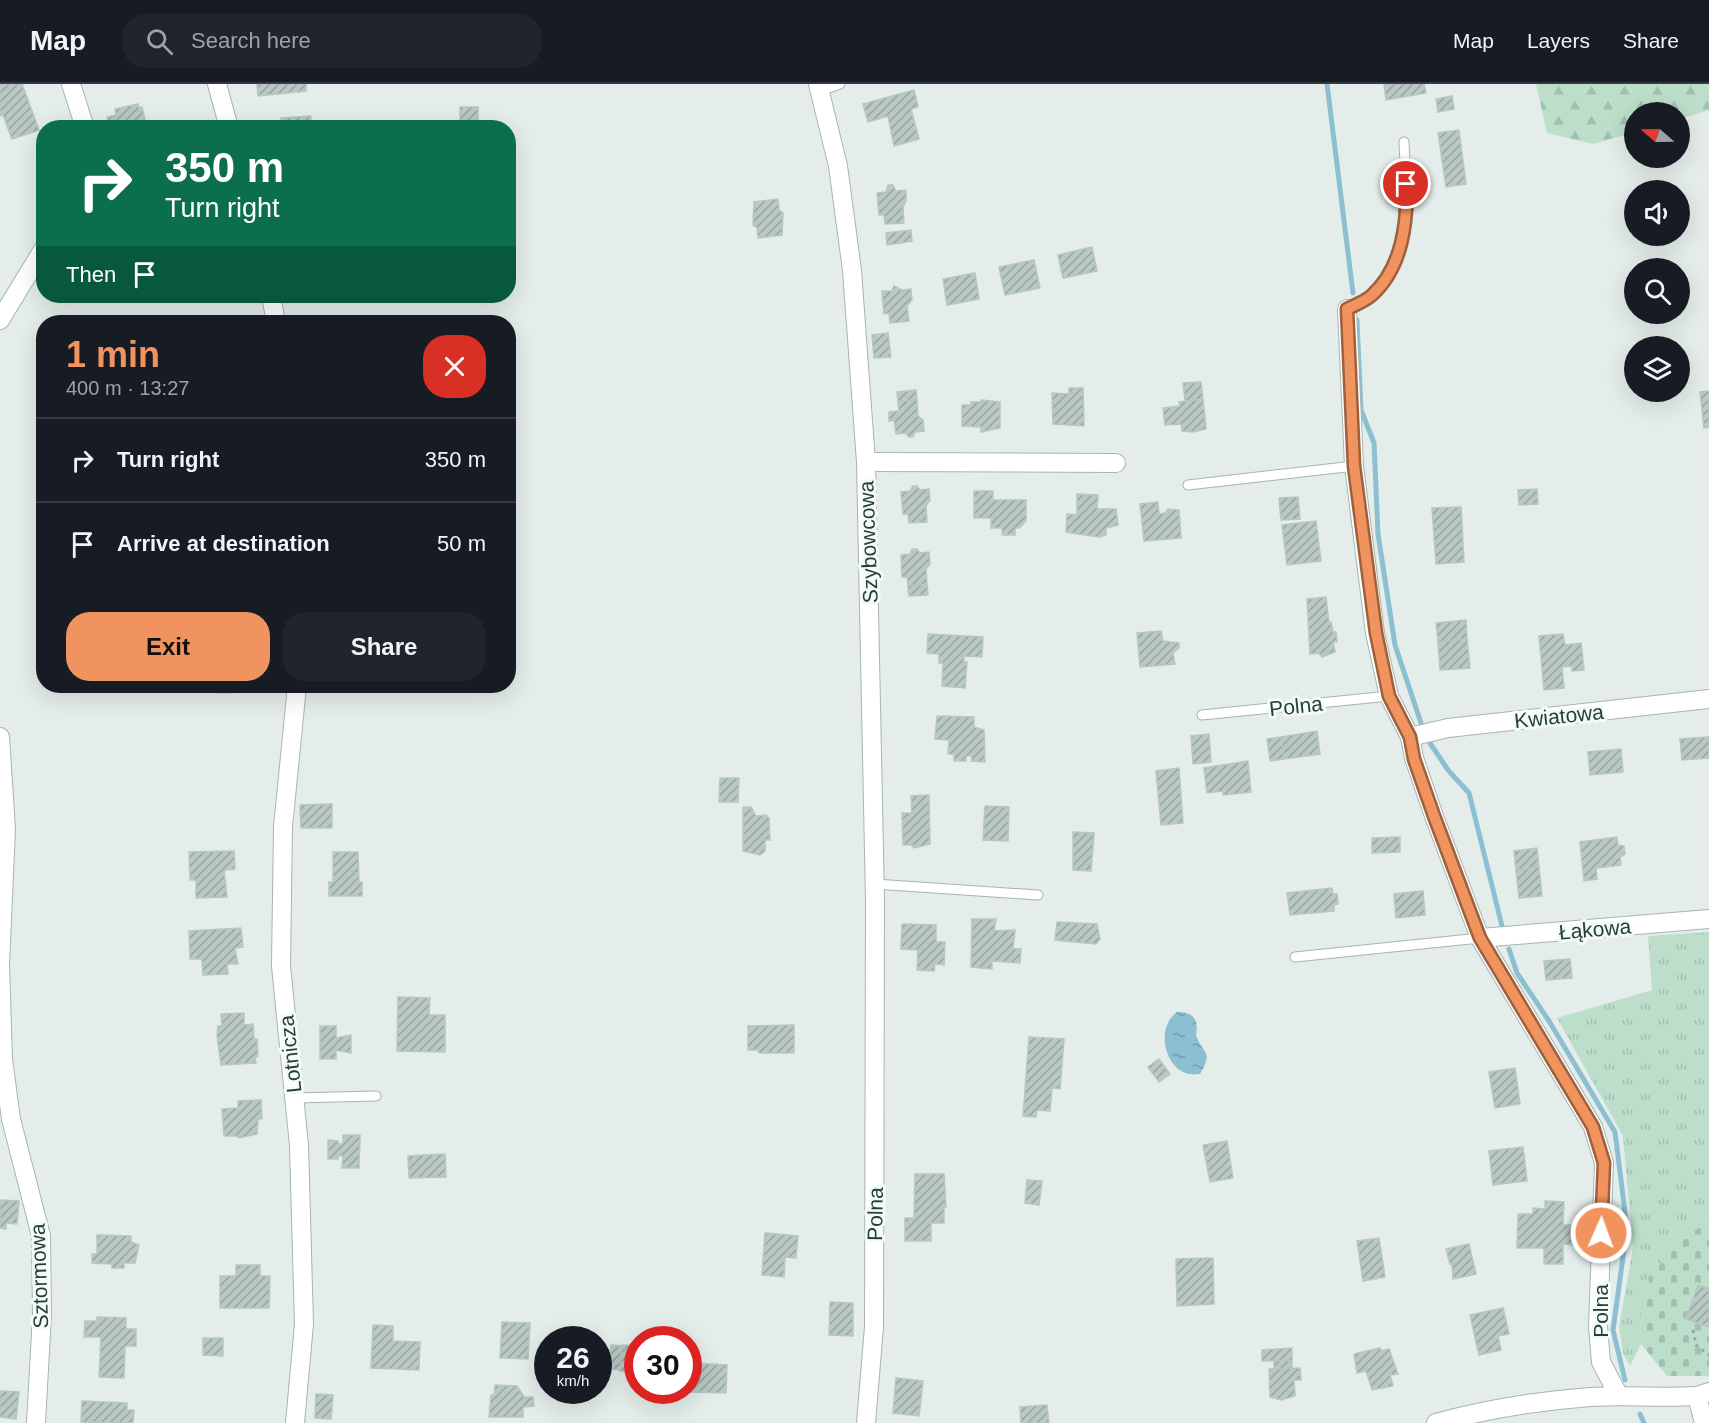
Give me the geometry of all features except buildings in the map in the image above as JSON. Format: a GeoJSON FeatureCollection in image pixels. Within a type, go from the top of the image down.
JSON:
{"type":"FeatureCollection","features":[{"type":"Feature","properties":{"kind":"street"},"geometry":{"type":"LineString","coordinates":[[71,84],[82,120]]}},
{"type":"Feature","properties":{"kind":"street"},"geometry":{"type":"LineString","coordinates":[[217,84],[227,120]]}},
{"type":"Feature","properties":{"kind":"street","name":"Szybowcowa"},"geometry":{"type":"LineString","coordinates":[[819,88],[838,166],[852,270],[866,462],[875,884],[875,1004]]}},
{"type":"Feature","properties":{"kind":"street"},"geometry":{"type":"LineString","coordinates":[[0,320],[36,261]]}},
{"type":"Feature","properties":{"kind":"street","name":"Polna"},"geometry":{"type":"LineString","coordinates":[[1347,309],[1354,466],[1376,633],[1389,696],[1410,737],[1414,759],[1480,938],[1593,1127],[1599,1144],[1604,1163],[1598,1327],[1601,1362],[1619,1396]]}},
{"type":"Feature","properties":{"kind":"street"},"geometry":{"type":"LineString","coordinates":[[866,462],[1116,463]]}},
{"type":"Feature","properties":{"kind":"street","name":"Lotnicza"},"geometry":{"type":"LineString","coordinates":[[296,693],[283,827],[281,966],[300,1145],[304,1324],[296,1423]]}},
{"type":"Feature","properties":{"kind":"street","name":"Kwiatowa"},"geometry":{"type":"LineString","coordinates":[[1410,737],[1448,728],[1709,699]]}},
{"type":"Feature","properties":{"kind":"street","name":"Sztormowa"},"geometry":{"type":"LineString","coordinates":[[0,737],[6,829],[0,965],[3,1059],[11,1119],[41,1236],[42,1315],[36,1423]]}},
{"type":"Feature","properties":{"kind":"street","name":"Łąkowa"},"geometry":{"type":"LineString","coordinates":[[1480,938],[1709,919]]}},
{"type":"Feature","properties":{"kind":"street","name":"Polna"},"geometry":{"type":"LineString","coordinates":[[866,1423],[874,1327],[875,1004]]}},
{"type":"Feature","properties":{"kind":"street"},"geometry":{"type":"LineString","coordinates":[[1436,1423],[1475,1417],[1533,1402],[1619,1396],[1650,1398],[1703,1394],[1704,1423]]}},
{"type":"Feature","properties":{"kind":"lane"},"geometry":{"type":"LineString","coordinates":[[819,88],[840,84]]}},
{"type":"Feature","properties":{"kind":"lane"},"geometry":{"type":"LineString","coordinates":[[1347,309],[1372,296],[1389,272],[1406,231],[1404,142]]}},
{"type":"Feature","properties":{"kind":"lane"},"geometry":{"type":"LineString","coordinates":[[1188,485],[1354,466]]}},
{"type":"Feature","properties":{"kind":"lane","name":"Polna"},"geometry":{"type":"LineString","coordinates":[[1202,715],[1389,696]]}},
{"type":"Feature","properties":{"kind":"lane"},"geometry":{"type":"LineString","coordinates":[[875,884],[1038,895]]}},
{"type":"Feature","properties":{"kind":"lane"},"geometry":{"type":"LineString","coordinates":[[1295,957],[1480,938]]}},
{"type":"Feature","properties":{"kind":"lane"},"geometry":{"type":"LineString","coordinates":[[295,1098],[376,1096]]}},
{"type":"Feature","properties":{"kind":"path"},"geometry":{"type":"LineString","coordinates":[[1693,1329],[1696,1345],[1709,1355]]}},
{"type":"Feature","properties":{"kind":"green space"},"geometry":{"type":"Polygon","coordinates":[[[1536,84],[1709,84],[1709,110],[1690,116],[1690,102],[1624,102],[1624,135],[1593,144],[1547,133],[1536,84]]]}},
{"type":"Feature","properties":{"kind":"green space"},"geometry":{"type":"Polygon","coordinates":[[[1709,932],[1709,1221],[1674,1245],[1640,1305],[1641,1344],[1630,1366],[1623,1353],[1619,1327],[1633,1248],[1623,1136],[1557,1018],[1652,990],[1648,936],[1709,932]]]}},
{"type":"Feature","properties":{"kind":"green space"},"geometry":{"type":"Polygon","coordinates":[[[1709,1221],[1709,1376],[1667,1376],[1641,1344],[1640,1305],[1650,1278],[1674,1245],[1709,1221]]]}},
{"type":"Feature","properties":{"kind":"water"},"geometry":{"type":"Polygon","coordinates":[[[1177,1012],[1187,1013],[1196,1021],[1196,1035],[1207,1056],[1200,1074],[1188,1074],[1179,1069],[1171,1062],[1167,1052],[1166,1030],[1170,1020],[1177,1012]]]}},
{"type":"Feature","properties":{"kind":"waterway"},"geometry":{"type":"LineString","coordinates":[[1327,84],[1353,293]]}},
{"type":"Feature","properties":{"kind":"waterway"},"geometry":{"type":"LineString","coordinates":[[1357,320],[1361,410],[1374,443],[1378,534],[1395,645],[1421,723]]}},
{"type":"Feature","properties":{"kind":"waterway"},"geometry":{"type":"LineString","coordinates":[[1430,743],[1448,770],[1469,793],[1502,926]]}},
{"type":"Feature","properties":{"kind":"waterway"},"geometry":{"type":"LineString","coordinates":[[1509,949],[1517,973],[1549,1021],[1615,1132],[1627,1228],[1613,1330],[1625,1380]]}},
{"type":"Feature","properties":{"kind":"waterway"},"geometry":{"type":"LineString","coordinates":[[1640,1414],[1644,1423]]}},
{"type":"Feature","properties":{"kind":"route"},"geometry":{"type":"LineString","coordinates":[[1406,184],[1406,231],[1389,272],[1372,296],[1347,309],[1354,466],[1376,633],[1389,696],[1410,737],[1414,759],[1480,938],[1593,1127],[1604,1163],[1601,1233]]}}]}
